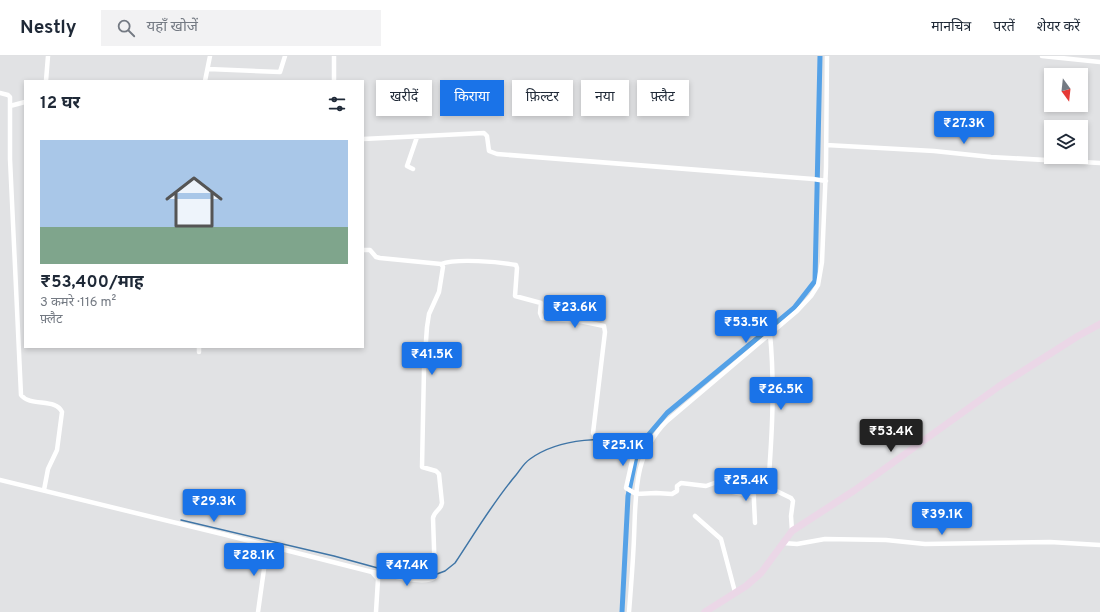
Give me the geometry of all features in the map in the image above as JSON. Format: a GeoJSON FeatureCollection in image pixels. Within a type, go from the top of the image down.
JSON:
{"type":"FeatureCollection","features":[{"type":"Feature","properties":{"kind":"main road"},"geometry":{"type":"LineString","coordinates":[[705,612],[761,573],[792,531],[855,490],[998,388],[1078,336],[1100,324]]}},
{"type":"Feature","properties":{"kind":"street"},"geometry":{"type":"LineString","coordinates":[[46,80],[48,56]]}},
{"type":"Feature","properties":{"kind":"street"},"geometry":{"type":"LineString","coordinates":[[205,80],[210,56]]}},
{"type":"Feature","properties":{"kind":"street"},"geometry":{"type":"LineString","coordinates":[[208,69],[280,72],[285,56]]}},
{"type":"Feature","properties":{"kind":"street"},"geometry":{"type":"LineString","coordinates":[[334,56],[334,80]]}},
{"type":"Feature","properties":{"kind":"street"},"geometry":{"type":"LineString","coordinates":[[629,612],[634,492],[642,459],[660,429],[687,404],[798,311],[818,285],[823,255],[826,181],[827,56]]}},
{"type":"Feature","properties":{"kind":"street"},"geometry":{"type":"LineString","coordinates":[[1042,56],[1065,57],[1100,62]]}},
{"type":"Feature","properties":{"kind":"street"},"geometry":{"type":"LineString","coordinates":[[0,94],[9,96],[10,106],[11,175],[21,395],[28,400],[58,407],[62,412],[57,450],[51,461],[44,488]]}},
{"type":"Feature","properties":{"kind":"street"},"geometry":{"type":"LineString","coordinates":[[10,106],[24,102]]}},
{"type":"Feature","properties":{"kind":"street"},"geometry":{"type":"LineString","coordinates":[[364,139],[484,133],[487,136],[489,151],[497,154],[813,178],[826,181]]}},
{"type":"Feature","properties":{"kind":"street"},"geometry":{"type":"LineString","coordinates":[[413,169],[407,166],[417,137]]}},
{"type":"Feature","properties":{"kind":"street"},"geometry":{"type":"LineString","coordinates":[[826,145],[1100,163]]}},
{"type":"Feature","properties":{"kind":"street"},"geometry":{"type":"LineString","coordinates":[[364,250],[370,250],[376,257],[380,258],[441,264],[448,262],[474,262],[516,265],[514,296],[541,302],[540,313],[542,318],[580,321],[604,326],[605,332],[597,388],[594,435],[598,437],[636,438],[638,442],[626,488],[634,492],[672,494],[677,491],[677,486],[681,483],[706,486],[717,482]]}},
{"type":"Feature","properties":{"kind":"street"},"geometry":{"type":"LineString","coordinates":[[0,480],[44,488],[372,572],[415,580],[431,580],[435,575],[433,518],[434,512],[442,504],[438,474],[436,471],[422,468],[423,406],[427,327],[429,314],[439,292],[443,269],[441,264]]}},
{"type":"Feature","properties":{"kind":"street"},"geometry":{"type":"LineString","coordinates":[[768,488],[773,399],[773,354],[770,334]]}},
{"type":"Feature","properties":{"kind":"street"},"geometry":{"type":"LineString","coordinates":[[737,475],[753,480],[788,496],[793,501],[791,516],[792,531]]}},
{"type":"Feature","properties":{"kind":"street"},"geometry":{"type":"LineString","coordinates":[[753,480],[755,523]]}},
{"type":"Feature","properties":{"kind":"street"},"geometry":{"type":"LineString","coordinates":[[728,492],[754,496]]}},
{"type":"Feature","properties":{"kind":"street"},"geometry":{"type":"LineString","coordinates":[[695,516],[721,539],[735,592]]}},
{"type":"Feature","properties":{"kind":"street"},"geometry":{"type":"LineString","coordinates":[[783,543],[797,544],[825,539],[878,540],[925,544],[1050,542],[1100,545]]}},
{"type":"Feature","properties":{"kind":"street"},"geometry":{"type":"LineString","coordinates":[[258,612],[269,545]]}},
{"type":"Feature","properties":{"kind":"street"},"geometry":{"type":"LineString","coordinates":[[372,572],[378,579],[376,612]]}},
{"type":"Feature","properties":{"kind":"waterway"},"geometry":{"type":"LineString","coordinates":[[622,612],[628,496],[636,457],[644,440],[667,413],[794,308],[815,281],[820,56]]}},
{"type":"Feature","properties":{"kind":"waterway"},"geometry":{"type":"LineString","coordinates":[[437,574],[445,571],[455,563],[484,518],[530,459],[555,447],[584,440],[614,440],[642,445]]}},
{"type":"Feature","properties":{"kind":"waterway"},"geometry":{"type":"LineString","coordinates":[[181,520],[334,556],[396,573],[424,577],[433,575]]}}]}
